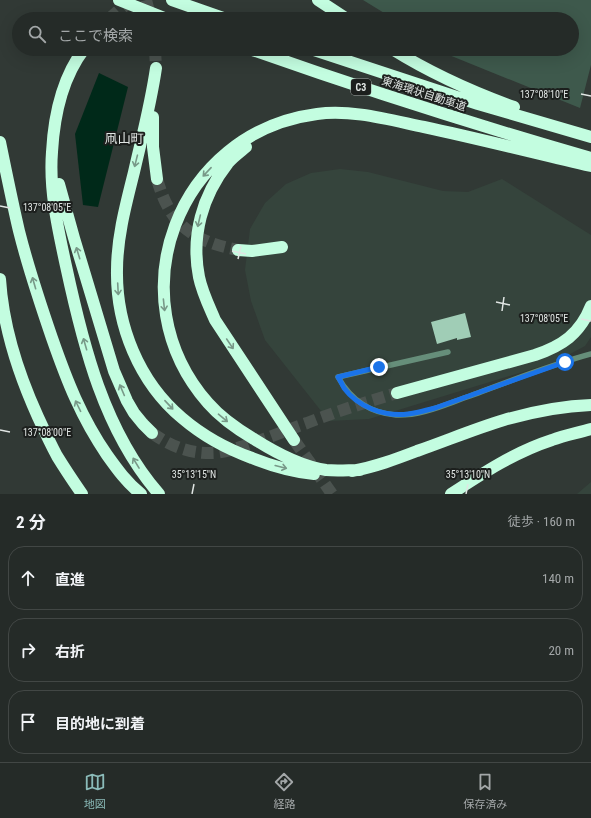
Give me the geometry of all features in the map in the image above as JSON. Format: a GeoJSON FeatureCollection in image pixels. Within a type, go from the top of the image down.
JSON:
{"type":"FeatureCollection","features":[{"type":"Feature","properties":{"kind":"highway"},"geometry":{"type":"LineString","coordinates":[[119,0],[149,12]]}},
{"type":"Feature","properties":{"kind":"highway"},"geometry":{"type":"LineString","coordinates":[[172,0],[206,12]]}},
{"type":"Feature","properties":{"kind":"highway"},"geometry":{"type":"LineString","coordinates":[[318,0],[336,12]]}},
{"type":"Feature","properties":{"kind":"highway"},"geometry":{"type":"LineString","coordinates":[[79,56],[73,66],[60,99],[56,117],[52,153],[54,199],[61,243],[85,346],[98,384],[114,424],[140,470],[159,494]]}},
{"type":"Feature","properties":{"kind":"highway","name":"東海環状自動車道"},"geometry":{"type":"LineString","coordinates":[[270,56],[396,99],[591,158]]}},
{"type":"Feature","properties":{"kind":"highway","name":"東海環状自動車道"},"geometry":{"type":"LineString","coordinates":[[334,56],[480,100],[591,137]]}},
{"type":"Feature","properties":{"kind":"highway"},"geometry":{"type":"LineString","coordinates":[[404,56],[480,100],[591,132]]}},
{"type":"Feature","properties":{"kind":"highway"},"geometry":{"type":"LineString","coordinates":[[157,179],[153,155],[152,131],[156,68],[148,113],[127,198],[119,246],[117,292],[126,333],[144,372],[155,389],[180,417],[195,429],[227,448],[280,468],[312,473],[341,473],[378,465],[503,420],[554,409],[591,404]]}},
{"type":"Feature","properties":{"kind":"highway"},"geometry":{"type":"LineString","coordinates":[[360,470],[328,470],[301,463],[261,444],[232,425],[209,405],[190,379],[181,363],[168,328],[163,294],[164,275],[166,258],[175,225],[181,210],[200,179],[212,166],[239,143],[254,134],[302,116],[333,113],[351,114],[393,121],[470,137],[591,166]]}},
{"type":"Feature","properties":{"kind":"highway"},"geometry":{"type":"LineString","coordinates":[[56,117],[55,154],[60,188],[69,223],[114,370],[127,401],[134,413],[142,424],[152,433]]}},
{"type":"Feature","properties":{"kind":"highway"},"geometry":{"type":"LineString","coordinates":[[286,121],[250,143],[229,162],[217,178],[208,196],[200,218],[196,236],[196,260],[199,278],[206,300],[215,320],[294,440]]}},
{"type":"Feature","properties":{"kind":"highway"},"geometry":{"type":"LineString","coordinates":[[0,142],[22,238],[39,301],[68,383],[88,426],[101,446],[126,480],[141,494]]}},
{"type":"Feature","properties":{"kind":"highway"},"geometry":{"type":"LineString","coordinates":[[238,250],[252,251],[282,247]]}},
{"type":"Feature","properties":{"kind":"highway"},"geometry":{"type":"LineString","coordinates":[[0,279],[8,334],[23,380],[56,454],[82,494]]}},
{"type":"Feature","properties":{"kind":"highway"},"geometry":{"type":"LineString","coordinates":[[397,393],[548,351],[571,337],[580,328],[586,319],[591,306]]}},
{"type":"Feature","properties":{"kind":"highway"},"geometry":{"type":"LineString","coordinates":[[451,494],[481,474],[516,454],[552,439],[591,430]]}},
{"type":"Feature","properties":{"kind":"lane"},"geometry":{"type":"LineString","coordinates":[[448,352],[338,377],[344,388],[363,405],[383,413],[407,414],[435,408],[551,366],[591,354]]}},
{"type":"Feature","properties":{"kind":"shaded area"},"geometry":{"type":"Polygon","coordinates":[[[363,0],[591,0],[591,65],[580,108],[451,56],[579,56],[579,12],[383,12],[363,0]]]}},
{"type":"Feature","properties":{"kind":"shaded area"},"geometry":{"type":"Polygon","coordinates":[[[99,73],[128,87],[98,207],[83,205],[75,134],[99,73]]]}},
{"type":"Feature","properties":{"kind":"shaded area"},"geometry":{"type":"Polygon","coordinates":[[[340,169],[368,172],[443,191],[468,192],[502,179],[591,235],[591,337],[585,346],[555,362],[369,419],[329,421],[265,340],[251,301],[245,270],[250,229],[265,203],[286,184],[311,173],[340,169]]]}},
{"type":"Feature","properties":{"kind":"shaded area"},"geometry":{"type":"Polygon","coordinates":[[[591,482],[591,494],[577,494],[591,482]]]}},
{"type":"Feature","properties":{"kind":"building"},"geometry":{"type":"Polygon","coordinates":[[[465,313],[471,337],[457,340],[457,338],[437,344],[431,322],[465,313]]]}},
{"type":"Feature","properties":{"kind":"tunnel"},"geometry":{"type":"LineString","coordinates":[[117,12],[133,0]]}},
{"type":"Feature","properties":{"kind":"tunnel"},"geometry":{"type":"LineString","coordinates":[[146,0],[149,12]]}},
{"type":"Feature","properties":{"kind":"tunnel"},"geometry":{"type":"LineString","coordinates":[[155,56],[156,68]]}},
{"type":"Feature","properties":{"kind":"tunnel"},"geometry":{"type":"LineString","coordinates":[[157,179],[162,195],[169,208],[176,219],[185,228],[208,242],[238,250]]}},
{"type":"Feature","properties":{"kind":"tunnel"},"geometry":{"type":"LineString","coordinates":[[152,433],[182,449],[215,453],[247,445],[341,411],[397,393]]}},
{"type":"Feature","properties":{"kind":"tunnel"},"geometry":{"type":"LineString","coordinates":[[294,440],[332,494]]}},
{"type":"Feature","properties":{"kind":"district","name":"凧山町"},"geometry":{"type":"Point","coordinates":[124,138]}},
{"type":"Feature","properties":{"kind":"route"},"geometry":{"type":"LineString","coordinates":[[379,367],[338,377],[344,388],[363,405],[383,413],[407,414],[435,408],[565,362]]}}]}
